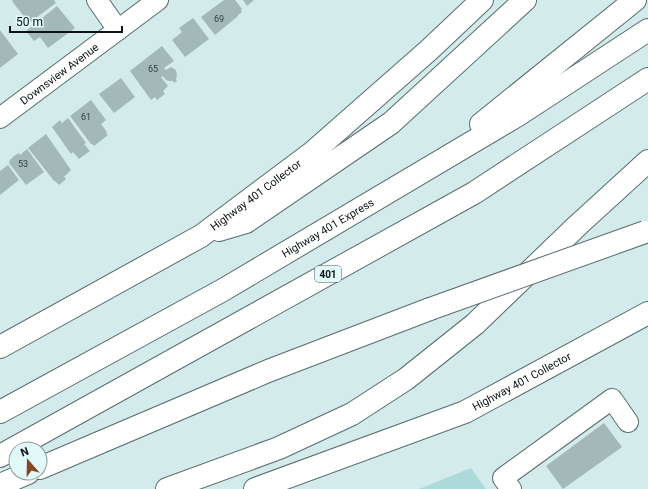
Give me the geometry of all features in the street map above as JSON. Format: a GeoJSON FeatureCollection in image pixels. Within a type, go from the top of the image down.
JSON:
{"type":"FeatureCollection","features":[{"type":"Feature","properties":{"kind":"highway","name":"Highway 401 Collector"},"geometry":{"type":"LineString","coordinates":[[0,347],[201,236],[313,152],[429,50],[482,0]]}},
{"type":"Feature","properties":{"kind":"highway"},"geometry":{"type":"LineString","coordinates":[[201,236],[246,222],[391,123],[525,0]]}},
{"type":"Feature","properties":{"kind":"highway"},"geometry":{"type":"LineString","coordinates":[[421,173],[592,33],[635,0]]}},
{"type":"Feature","properties":{"kind":"highway","name":"Highway 401 Express"},"geometry":{"type":"LineString","coordinates":[[0,412],[224,290],[518,115],[648,30]]}},
{"type":"Feature","properties":{"kind":"highway","name":"401"},"geometry":{"type":"LineString","coordinates":[[0,456],[474,193],[648,79]]}},
{"type":"Feature","properties":{"kind":"highway"},"geometry":{"type":"LineString","coordinates":[[167,489],[279,448],[345,417],[406,379],[475,324],[578,225],[648,161]]}},
{"type":"Feature","properties":{"kind":"highway"},"geometry":{"type":"LineString","coordinates":[[48,465],[268,371],[430,309],[647,231]]}},
{"type":"Feature","properties":{"kind":"highway","name":"Highway 401 Collector"},"geometry":{"type":"LineString","coordinates":[[255,489],[465,412],[648,314]]}},
{"type":"Feature","properties":{"kind":"highway"},"geometry":{"type":"LineString","coordinates":[[0,485],[9,481]]}},
{"type":"Feature","properties":{"kind":"street"},"geometry":{"type":"LineString","coordinates":[[97,0],[118,30]]}},
{"type":"Feature","properties":{"kind":"street","name":"Downsview Avenue"},"geometry":{"type":"LineString","coordinates":[[0,118],[158,0]]}},
{"type":"Feature","properties":{"kind":"street"},"geometry":{"type":"LineString","coordinates":[[507,483],[612,399],[628,422]]}},
{"type":"Feature","properties":{"kind":"shaded area"},"geometry":{"type":"Polygon","coordinates":[[[471,468],[486,489],[419,489],[471,468]]]}},
{"type":"Feature","properties":{"kind":"building"},"geometry":{"type":"Polygon","coordinates":[[[54,0],[56,3],[29,23],[12,1],[54,0]]]}},
{"type":"Feature","properties":{"kind":"building"},"geometry":{"type":"Polygon","coordinates":[[[224,0],[235,0],[242,9],[242,12],[215,35],[201,17],[224,0]]]}},
{"type":"Feature","properties":{"kind":"building"},"geometry":{"type":"Polygon","coordinates":[[[243,0],[254,0],[247,6],[243,0]]]}},
{"type":"Feature","properties":{"kind":"building"},"geometry":{"type":"Polygon","coordinates":[[[57,6],[75,28],[48,48],[40,37],[34,41],[26,31],[57,6]]]}},
{"type":"Feature","properties":{"kind":"building"},"geometry":{"type":"Polygon","coordinates":[[[193,18],[209,39],[185,57],[172,40],[182,32],[179,28],[193,18]]]}},
{"type":"Feature","properties":{"kind":"building"},"geometry":{"type":"Polygon","coordinates":[[[0,30],[18,54],[0,68],[0,30]]]}},
{"type":"Feature","properties":{"kind":"building"},"geometry":{"type":"Polygon","coordinates":[[[162,46],[174,61],[164,68],[166,70],[171,67],[176,70],[177,81],[174,83],[173,81],[166,80],[163,76],[161,77],[168,86],[163,91],[165,94],[157,100],[155,97],[151,100],[130,71],[162,46]]]}},
{"type":"Feature","properties":{"kind":"building"},"geometry":{"type":"Polygon","coordinates":[[[121,78],[135,97],[114,113],[99,94],[121,78]]]}},
{"type":"Feature","properties":{"kind":"building"},"geometry":{"type":"Polygon","coordinates":[[[91,100],[106,120],[101,124],[108,135],[94,146],[70,116],[91,100]]]}},
{"type":"Feature","properties":{"kind":"building"},"geometry":{"type":"Polygon","coordinates":[[[68,118],[90,151],[79,159],[73,152],[71,154],[52,127],[60,120],[62,123],[68,118]]]}},
{"type":"Feature","properties":{"kind":"building"},"geometry":{"type":"Polygon","coordinates":[[[46,134],[71,170],[65,176],[63,175],[66,179],[59,185],[28,148],[46,134]]]}},
{"type":"Feature","properties":{"kind":"building"},"geometry":{"type":"Polygon","coordinates":[[[27,149],[44,172],[26,185],[9,161],[14,156],[19,153],[20,155],[27,149]]]}},
{"type":"Feature","properties":{"kind":"building"},"geometry":{"type":"Polygon","coordinates":[[[8,165],[19,180],[0,195],[0,171],[8,165]]]}},
{"type":"Feature","properties":{"kind":"building"},"geometry":{"type":"Polygon","coordinates":[[[604,423],[622,447],[563,489],[546,466],[604,423]]]}}]}
